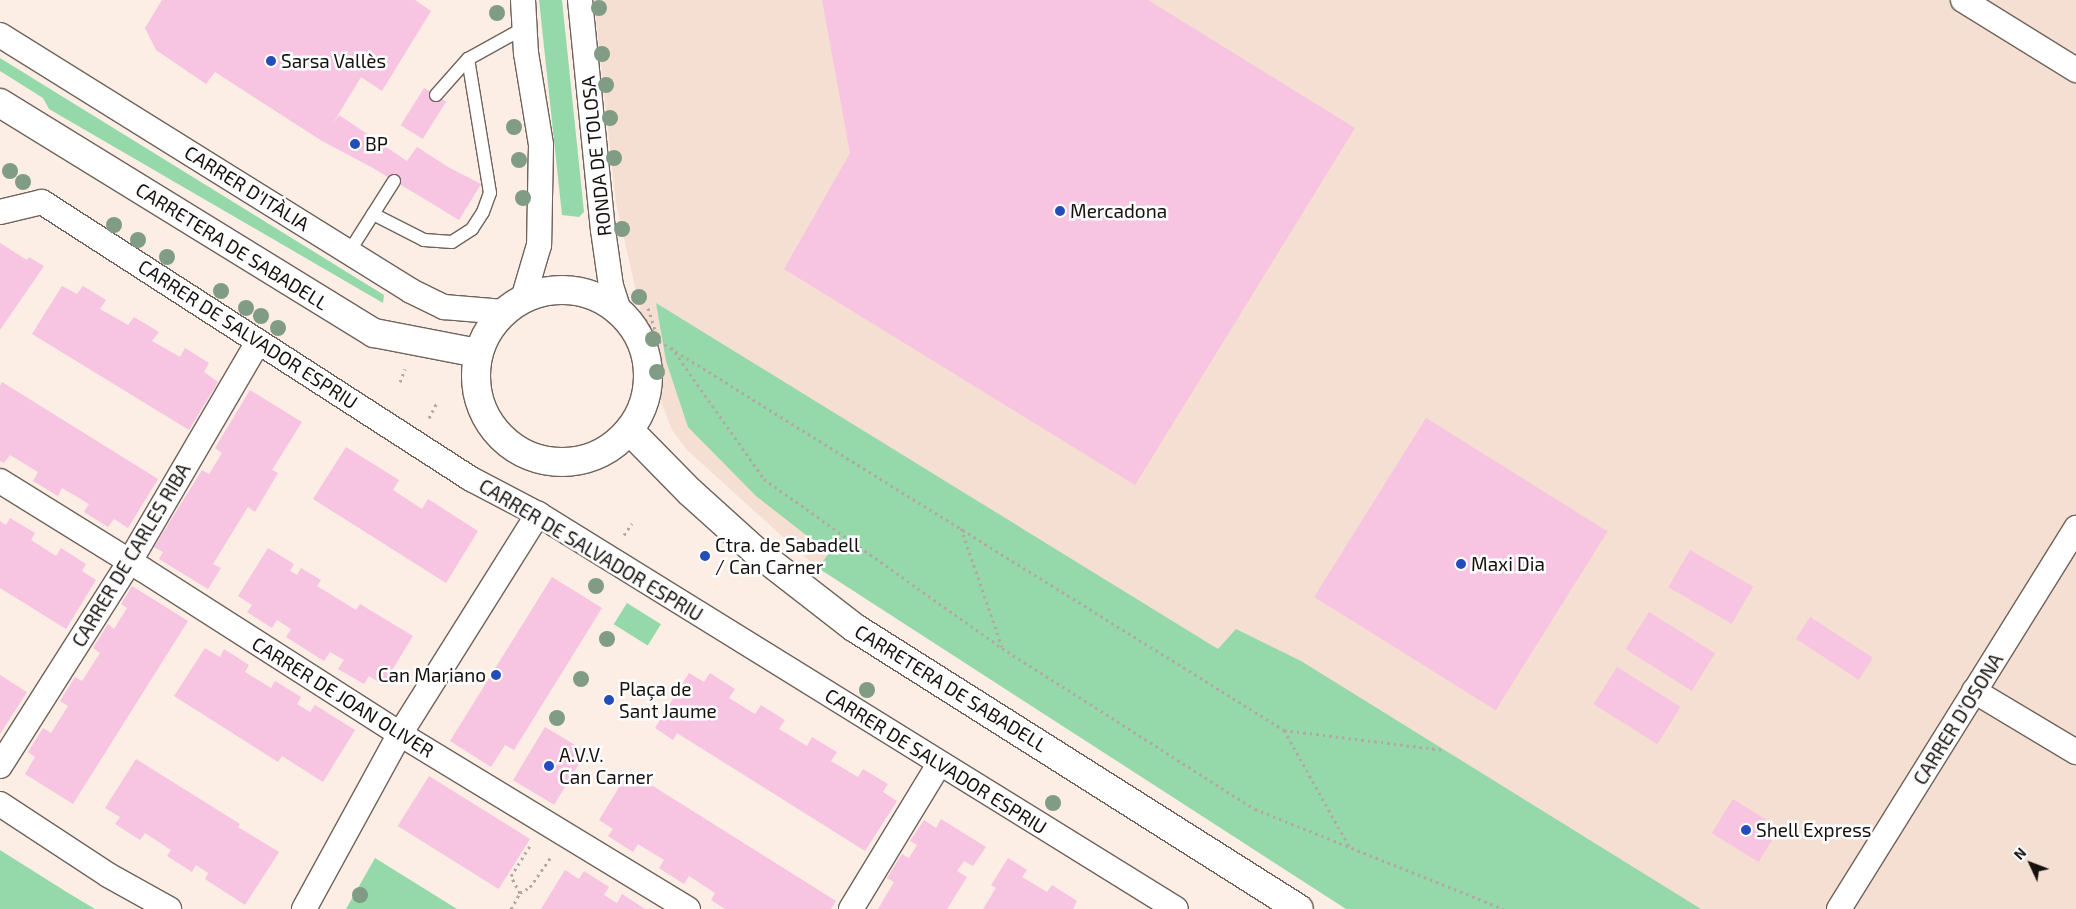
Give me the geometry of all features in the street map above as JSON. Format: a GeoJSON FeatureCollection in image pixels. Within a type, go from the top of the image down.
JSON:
{"type":"FeatureCollection","features":[{"type":"Feature","properties":{"kind":"street"},"geometry":{"type":"LineString","coordinates":[[513,306],[539,245],[541,145],[526,53],[522,0]]}},
{"type":"Feature","properties":{"kind":"street","name":"RONDA DE TOLOSA"},"geometry":{"type":"LineString","coordinates":[[580,0],[610,286],[619,311]]}},
{"type":"Feature","properties":{"kind":"street"},"geometry":{"type":"LineString","coordinates":[[1963,0],[2076,70]]}},
{"type":"Feature","properties":{"kind":"street","name":"CARRER D'ITÀLIA"},"geometry":{"type":"LineString","coordinates":[[0,35],[411,291],[444,307],[513,306]]}},
{"type":"Feature","properties":{"kind":"street","name":"CARRETERA DE SABADELL"},"geometry":{"type":"LineString","coordinates":[[0,103],[374,333],[478,353]]}},
{"type":"Feature","properties":{"kind":"street","name":"CARRER DE SALVADOR ESPRIU"},"geometry":{"type":"LineString","coordinates":[[3,212],[42,202],[258,342],[419,442],[471,479],[538,514],[1176,909]]}},
{"type":"Feature","properties":{"kind":"street"},"geometry":{"type":"LineString","coordinates":[[568,289],[596,296],[619,311],[638,333],[647,360],[648,389],[630,431],[598,455],[570,463],[541,461],[515,450],[494,431],[480,406],[474,378],[478,353],[492,324],[513,306],[539,291],[568,289]]}},
{"type":"Feature","properties":{"kind":"street","name":"CARRER DE CARLES RIBA"},"geometry":{"type":"LineString","coordinates":[[0,766],[130,561],[258,342]]}},
{"type":"Feature","properties":{"kind":"street","name":"CARRETERA DE SABADELL"},"geometry":{"type":"LineString","coordinates":[[630,431],[690,492],[753,549],[855,628],[1299,909]]}},
{"type":"Feature","properties":{"kind":"street","name":"CARRER DE JOAN OLIVER"},"geometry":{"type":"LineString","coordinates":[[0,482],[130,561],[400,734],[688,909]]}},
{"type":"Feature","properties":{"kind":"street"},"geometry":{"type":"LineString","coordinates":[[304,909],[400,734],[538,514]]}},
{"type":"Feature","properties":{"kind":"street","name":"CARRER D'OSONA"},"geometry":{"type":"LineString","coordinates":[[1839,909],[2076,528]]}},
{"type":"Feature","properties":{"kind":"street"},"geometry":{"type":"LineString","coordinates":[[1974,691],[2076,752]]}},
{"type":"Feature","properties":{"kind":"street"},"geometry":{"type":"LineString","coordinates":[[851,909],[939,764]]}},
{"type":"Feature","properties":{"kind":"street"},"geometry":{"type":"LineString","coordinates":[[0,804],[108,875],[169,909]]}},
{"type":"Feature","properties":{"kind":"lane"},"geometry":{"type":"LineString","coordinates":[[436,95],[468,59],[524,28]]}},
{"type":"Feature","properties":{"kind":"lane"},"geometry":{"type":"LineString","coordinates":[[373,214],[424,240],[452,242],[472,229],[483,212],[490,193],[468,59]]}},
{"type":"Feature","properties":{"kind":"lane"},"geometry":{"type":"LineString","coordinates":[[349,252],[394,181]]}},
{"type":"Feature","properties":{"kind":"path"},"geometry":{"type":"LineString","coordinates":[[646,303],[659,340],[1284,730],[1444,750]]}},
{"type":"Feature","properties":{"kind":"path"},"geometry":{"type":"LineString","coordinates":[[670,346],[764,479],[1002,648],[1255,809],[1504,909]]}},
{"type":"Feature","properties":{"kind":"path"},"geometry":{"type":"LineString","coordinates":[[429,418],[436,404]]}},
{"type":"Feature","properties":{"kind":"path"},"geometry":{"type":"LineString","coordinates":[[623,538],[632,523]]}},
{"type":"Feature","properties":{"kind":"path"},"geometry":{"type":"LineString","coordinates":[[961,527],[1002,648]]}},
{"type":"Feature","properties":{"kind":"path"},"geometry":{"type":"LineString","coordinates":[[1284,730],[1350,848]]}},
{"type":"Feature","properties":{"kind":"path"},"geometry":{"type":"LineString","coordinates":[[520,893],[511,876],[533,841]]}},
{"type":"Feature","properties":{"kind":"path"},"geometry":{"type":"LineString","coordinates":[[511,909],[520,893],[530,887],[544,870],[552,854]]}},
{"type":"Feature","properties":{"kind":"shaded area"},"geometry":{"type":"Polygon","coordinates":[[[594,0],[2076,0],[2076,909],[1370,909],[814,565],[687,450],[672,430],[661,401],[616,203],[594,0]]]}},
{"type":"Feature","properties":{"kind":"green space"},"geometry":{"type":"Polygon","coordinates":[[[539,0],[562,0],[584,212],[579,217],[562,215],[539,0]]]}},
{"type":"Feature","properties":{"kind":"green space"},"geometry":{"type":"Polygon","coordinates":[[[0,58],[384,295],[383,303],[49,109],[43,98],[0,71],[0,58]]]}},
{"type":"Feature","properties":{"kind":"green space"},"geometry":{"type":"Polygon","coordinates":[[[656,303],[1218,649],[1236,629],[1301,661],[1701,909],[1346,909],[818,568],[829,553],[756,496],[688,427],[666,361],[656,303]]]}},
{"type":"Feature","properties":{"kind":"green space"},"geometry":{"type":"Polygon","coordinates":[[[627,603],[661,624],[648,645],[614,624],[627,603]]]}},
{"type":"Feature","properties":{"kind":"green space"},"geometry":{"type":"Polygon","coordinates":[[[0,850],[65,891],[95,909],[0,909],[0,850]]]}},
{"type":"Feature","properties":{"kind":"green space"},"geometry":{"type":"Polygon","coordinates":[[[375,858],[457,909],[346,909],[375,858]]]}},
{"type":"Feature","properties":{"kind":"building","name":"Sarsa Vallès"},"geometry":{"type":"Polygon","coordinates":[[[162,0],[415,0],[431,11],[382,91],[361,77],[332,125],[339,115],[407,161],[417,147],[448,167],[481,184],[459,220],[373,168],[322,141],[215,72],[206,84],[156,50],[145,28],[162,0]]]}},
{"type":"Feature","properties":{"kind":"building","name":"Mercadona"},"geometry":{"type":"Polygon","coordinates":[[[822,0],[1148,0],[1355,128],[1135,485],[784,269],[850,153],[822,0]]]}},
{"type":"Feature","properties":{"kind":"building"},"geometry":{"type":"Polygon","coordinates":[[[424,88],[446,102],[423,139],[401,125],[424,88]]]}},
{"type":"Feature","properties":{"kind":"building"},"geometry":{"type":"Polygon","coordinates":[[[0,243],[27,260],[29,257],[44,266],[0,330],[0,243]]]}},
{"type":"Feature","properties":{"kind":"building"},"geometry":{"type":"Polygon","coordinates":[[[62,286],[77,294],[83,286],[106,300],[100,309],[128,325],[134,317],[159,332],[152,341],[180,357],[185,348],[209,363],[204,372],[218,382],[189,430],[32,334],[62,286]]]}},
{"type":"Feature","properties":{"kind":"building"},"geometry":{"type":"Polygon","coordinates":[[[2,382],[158,479],[128,528],[114,519],[108,527],[84,512],[89,504],[62,488],[58,496],[33,481],[38,472],[10,455],[4,463],[0,461],[0,386],[2,382]]]}},
{"type":"Feature","properties":{"kind":"building"},"geometry":{"type":"Polygon","coordinates":[[[250,390],[302,422],[272,470],[278,473],[255,512],[248,507],[213,564],[221,568],[208,589],[159,559],[163,552],[154,547],[202,470],[209,474],[222,453],[215,448],[250,390]]]}},
{"type":"Feature","properties":{"kind":"building","name":"Maxi Dia"},"geometry":{"type":"Polygon","coordinates":[[[1426,418],[1607,531],[1496,710],[1314,597],[1426,418]]]}},
{"type":"Feature","properties":{"kind":"building"},"geometry":{"type":"Polygon","coordinates":[[[346,447],[399,480],[393,490],[422,509],[428,499],[478,531],[446,583],[313,499],[346,447]]]}},
{"type":"Feature","properties":{"kind":"building"},"geometry":{"type":"Polygon","coordinates":[[[10,518],[35,533],[31,540],[56,556],[61,548],[86,564],[82,571],[96,580],[66,629],[0,588],[0,521],[6,525],[10,518]]]}},
{"type":"Feature","properties":{"kind":"building"},"geometry":{"type":"Polygon","coordinates":[[[268,548],[294,564],[290,571],[297,575],[301,568],[321,580],[317,586],[356,610],[360,604],[413,636],[383,685],[369,676],[364,684],[338,669],[344,660],[330,652],[324,661],[286,637],[291,629],[277,620],[272,628],[247,612],[252,605],[238,596],[268,548]]]}},
{"type":"Feature","properties":{"kind":"building"},"geometry":{"type":"Polygon","coordinates":[[[1690,550],[1753,586],[1732,624],[1668,587],[1690,550]]]}},
{"type":"Feature","properties":{"kind":"building"},"geometry":{"type":"Polygon","coordinates":[[[552,577],[602,608],[514,750],[505,745],[491,767],[450,741],[552,577]]]}},
{"type":"Feature","properties":{"kind":"building"},"geometry":{"type":"Polygon","coordinates":[[[132,586],[188,621],[73,804],[25,774],[35,757],[28,752],[43,728],[51,733],[68,706],[60,701],[75,677],[82,681],[100,653],[93,648],[108,624],[114,629],[127,608],[121,604],[132,586]]]}},
{"type":"Feature","properties":{"kind":"building"},"geometry":{"type":"Polygon","coordinates":[[[1649,612],[1715,653],[1692,691],[1626,649],[1649,612]]]}},
{"type":"Feature","properties":{"kind":"building"},"geometry":{"type":"Polygon","coordinates":[[[1810,617],[1873,658],[1859,680],[1796,639],[1810,617]]]}},
{"type":"Feature","properties":{"kind":"building"},"geometry":{"type":"Polygon","coordinates":[[[205,648],[220,657],[224,649],[249,665],[245,672],[271,688],[275,681],[301,697],[297,704],[310,712],[315,705],[355,730],[323,782],[282,756],[278,762],[174,696],[205,648]]]}},
{"type":"Feature","properties":{"kind":"building"},"geometry":{"type":"Polygon","coordinates":[[[1617,667],[1681,707],[1657,744],[1594,704],[1617,667]]]}},
{"type":"Feature","properties":{"kind":"building"},"geometry":{"type":"Polygon","coordinates":[[[689,673],[704,682],[710,673],[735,689],[729,698],[755,714],[761,705],[785,720],[779,729],[807,746],[812,737],[837,752],[831,761],[858,777],[863,769],[888,784],[883,792],[897,801],[865,851],[677,733],[673,740],[655,728],[689,673]]]}},
{"type":"Feature","properties":{"kind":"building"},"geometry":{"type":"Polygon","coordinates":[[[0,675],[27,692],[0,734],[0,675]]]}},
{"type":"Feature","properties":{"kind":"building","name":"A.V.V. Can Carner"},"geometry":{"type":"Polygon","coordinates":[[[545,727],[586,752],[554,805],[513,780],[545,727]]]}},
{"type":"Feature","properties":{"kind":"building"},"geometry":{"type":"Polygon","coordinates":[[[136,759],[240,824],[238,827],[279,852],[245,905],[205,879],[208,873],[196,865],[192,872],[167,856],[171,850],[145,833],[140,840],[115,824],[120,817],[105,808],[136,759]]]}},
{"type":"Feature","properties":{"kind":"building"},"geometry":{"type":"Polygon","coordinates":[[[629,771],[836,901],[831,909],[725,909],[711,900],[715,893],[689,876],[684,884],[659,868],[664,860],[638,844],[633,852],[608,836],[613,829],[599,820],[629,771]]]}},
{"type":"Feature","properties":{"kind":"building"},"geometry":{"type":"Polygon","coordinates":[[[429,776],[530,839],[499,889],[398,826],[429,776]]]}},
{"type":"Feature","properties":{"kind":"building","name":"Shell Express"},"geometry":{"type":"Polygon","coordinates":[[[1733,799],[1780,828],[1758,862],[1712,833],[1733,799]]]}},
{"type":"Feature","properties":{"kind":"building"},"geometry":{"type":"Polygon","coordinates":[[[941,819],[986,847],[973,866],[964,861],[957,871],[967,877],[947,909],[878,909],[894,882],[887,878],[902,854],[909,858],[917,845],[910,841],[924,820],[936,828],[941,819]]]}},
{"type":"Feature","properties":{"kind":"building"},"geometry":{"type":"Polygon","coordinates":[[[1008,858],[1027,870],[1022,877],[1047,892],[1052,885],[1077,901],[1073,909],[983,909],[996,888],[991,885],[1008,858]]]}},
{"type":"Feature","properties":{"kind":"building"},"geometry":{"type":"Polygon","coordinates":[[[565,870],[579,879],[584,871],[609,887],[604,895],[617,903],[622,894],[645,909],[541,909],[565,870]]]}},
{"type":"Feature","properties":{"kind":"place","name":"Sarsa Vallès"},"geometry":{"type":"Point","coordinates":[271,61]}},
{"type":"Feature","properties":{"kind":"place","name":"BP"},"geometry":{"type":"Point","coordinates":[355,144]}},
{"type":"Feature","properties":{"kind":"place","name":"Mercadona"},"geometry":{"type":"Point","coordinates":[1060,211]}},
{"type":"Feature","properties":{"kind":"place","name":"Ctra. de Sabadell / Can Carner"},"geometry":{"type":"Point","coordinates":[705,556]}},
{"type":"Feature","properties":{"kind":"place","name":"Maxi Dia"},"geometry":{"type":"Point","coordinates":[1461,564]}},
{"type":"Feature","properties":{"kind":"place","name":"Can Mariano"},"geometry":{"type":"Point","coordinates":[496,675]}},
{"type":"Feature","properties":{"kind":"place","name":"Plaça de Sant Jaume"},"geometry":{"type":"Point","coordinates":[609,700]}},
{"type":"Feature","properties":{"kind":"place","name":"A.V.V. Can Carner"},"geometry":{"type":"Point","coordinates":[549,766]}},
{"type":"Feature","properties":{"kind":"place","name":"Shell Express"},"geometry":{"type":"Point","coordinates":[1746,830]}}]}
